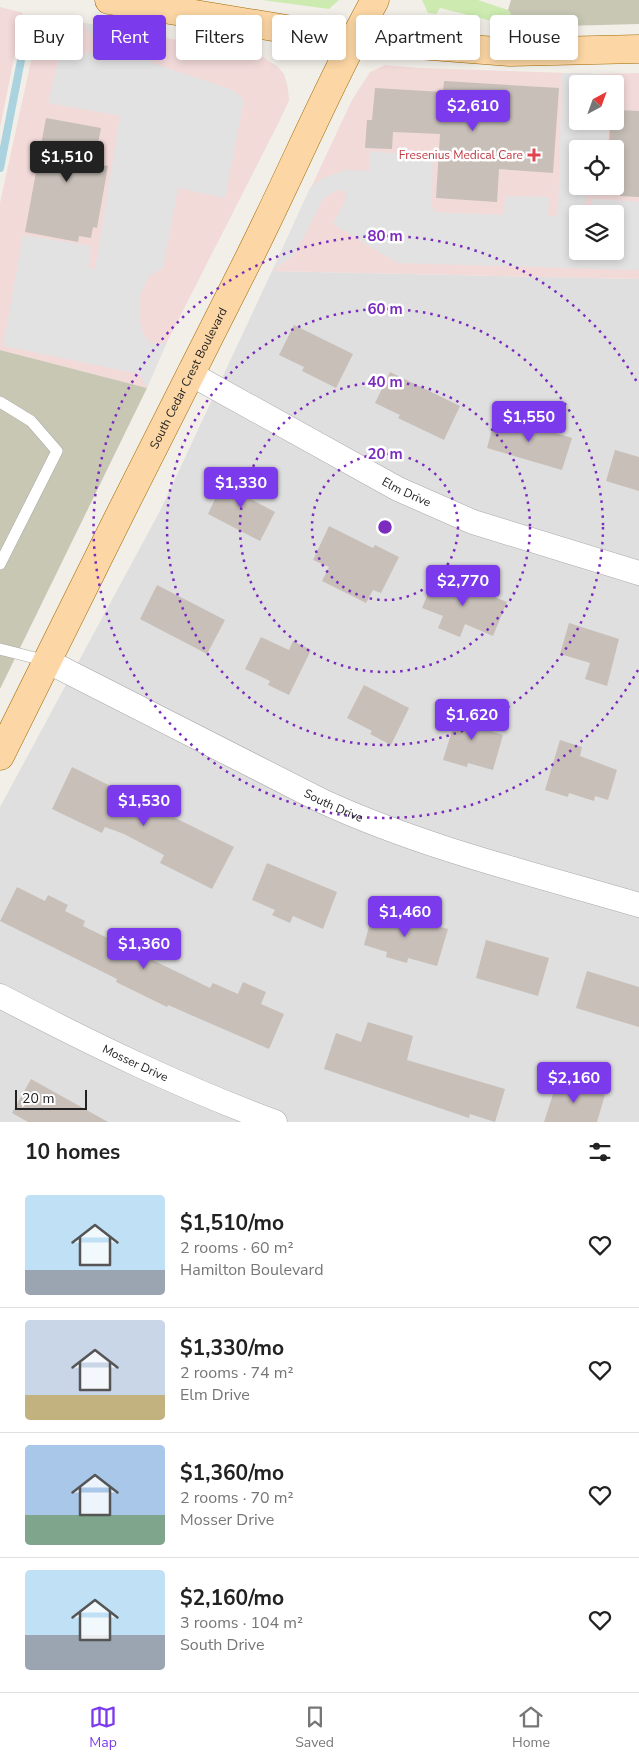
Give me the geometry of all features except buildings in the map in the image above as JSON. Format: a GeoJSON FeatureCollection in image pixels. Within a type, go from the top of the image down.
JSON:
{"type":"FeatureCollection","features":[{"type":"Feature","properties":{"kind":"main road"},"geometry":{"type":"LineString","coordinates":[[109,0],[353,40],[510,52],[639,49]]}},
{"type":"Feature","properties":{"kind":"main road","name":"South Cedar Crest Boulevard"},"geometry":{"type":"LineString","coordinates":[[0,756],[189,373],[242,273],[353,40],[375,0]]}},
{"type":"Feature","properties":{"kind":"street","name":"Elm Drive"},"geometry":{"type":"LineString","coordinates":[[189,373],[398,489],[473,522],[639,573]]}},
{"type":"Feature","properties":{"kind":"street","name":"South Drive"},"geometry":{"type":"LineString","coordinates":[[47,661],[371,824],[420,841],[639,905]]}},
{"type":"Feature","properties":{"kind":"street","name":"Mosser Drive"},"geometry":{"type":"LineString","coordinates":[[0,996],[181,1085],[275,1122]]}},
{"type":"Feature","properties":{"kind":"lane"},"geometry":{"type":"LineString","coordinates":[[0,402],[31,421],[57,451],[0,564]]}},
{"type":"Feature","properties":{"kind":"lane"},"geometry":{"type":"LineString","coordinates":[[0,649],[47,661]]}},
{"type":"Feature","properties":{"kind":"shaded area"},"geometry":{"type":"Polygon","coordinates":[[[511,0],[639,0],[639,24],[578,26],[578,15],[509,15],[511,14],[508,10],[511,0]]]}},
{"type":"Feature","properties":{"kind":"shaded area"},"geometry":{"type":"Polygon","coordinates":[[[0,7],[23,13],[23,15],[15,15],[15,53],[0,128],[0,7]]]}},
{"type":"Feature","properties":{"kind":"shaded area"},"geometry":{"type":"Polygon","coordinates":[[[83,23],[93,24],[93,60],[166,60],[166,38],[176,40],[176,60],[262,60],[262,56],[278,67],[284,74],[289,100],[167,342],[147,388],[0,350],[0,203],[31,60],[83,60],[83,23]]]}},
{"type":"Feature","properties":{"kind":"shaded area"},"geometry":{"type":"Polygon","coordinates":[[[83,23],[93,25],[93,37],[83,23]]]}},
{"type":"Feature","properties":{"kind":"shaded area"},"geometry":{"type":"Polygon","coordinates":[[[93,51],[93,60],[151,60],[152,63],[233,90],[244,100],[225,198],[178,188],[163,268],[149,276],[140,295],[139,316],[143,333],[148,341],[157,345],[167,342],[147,388],[140,374],[3,346],[23,235],[91,246],[88,267],[95,269],[120,116],[48,103],[59,60],[83,60],[83,54],[93,51]]]}},
{"type":"Feature","properties":{"kind":"shaded area"},"geometry":{"type":"Polygon","coordinates":[[[385,65],[419,68],[597,74],[639,73],[639,279],[272,271],[352,100],[370,72],[385,65]]]}},
{"type":"Feature","properties":{"kind":"shaded area"},"geometry":{"type":"Polygon","coordinates":[[[562,73],[597,74],[569,75],[569,130],[608,130],[608,140],[569,140],[569,195],[586,195],[585,205],[569,205],[569,260],[624,260],[624,205],[592,205],[592,199],[639,202],[639,270],[397,263],[333,224],[346,198],[346,192],[342,190],[334,191],[323,199],[295,254],[272,271],[310,188],[321,179],[345,170],[369,171],[369,151],[433,157],[432,207],[435,212],[501,215],[504,211],[505,196],[549,197],[548,215],[556,217],[558,213],[562,73]]]}},
{"type":"Feature","properties":{"kind":"shaded area"},"geometry":{"type":"Polygon","coordinates":[[[272,271],[639,279],[639,1122],[0,1122],[0,807],[161,509],[272,271]]]}},
{"type":"Feature","properties":{"kind":"shaded area"},"geometry":{"type":"Polygon","coordinates":[[[0,350],[147,388],[0,689],[0,350]]]}},
{"type":"Feature","properties":{"kind":"green space"},"geometry":{"type":"Polygon","coordinates":[[[262,0],[339,0],[329,9],[262,0]]]}},
{"type":"Feature","properties":{"kind":"green space"},"geometry":{"type":"Polygon","coordinates":[[[422,0],[478,0],[508,10],[511,14],[490,15],[490,20],[480,18],[480,15],[468,15],[440,8],[436,14],[428,13],[422,0]]]}},
{"type":"Feature","properties":{"kind":"waterway"},"geometry":{"type":"LineString","coordinates":[[0,168],[21,60]]}},
{"type":"Feature","properties":{"kind":"place","name":"Fresenius Medical Care"},"geometry":{"type":"Point","coordinates":[534,155]}}]}
